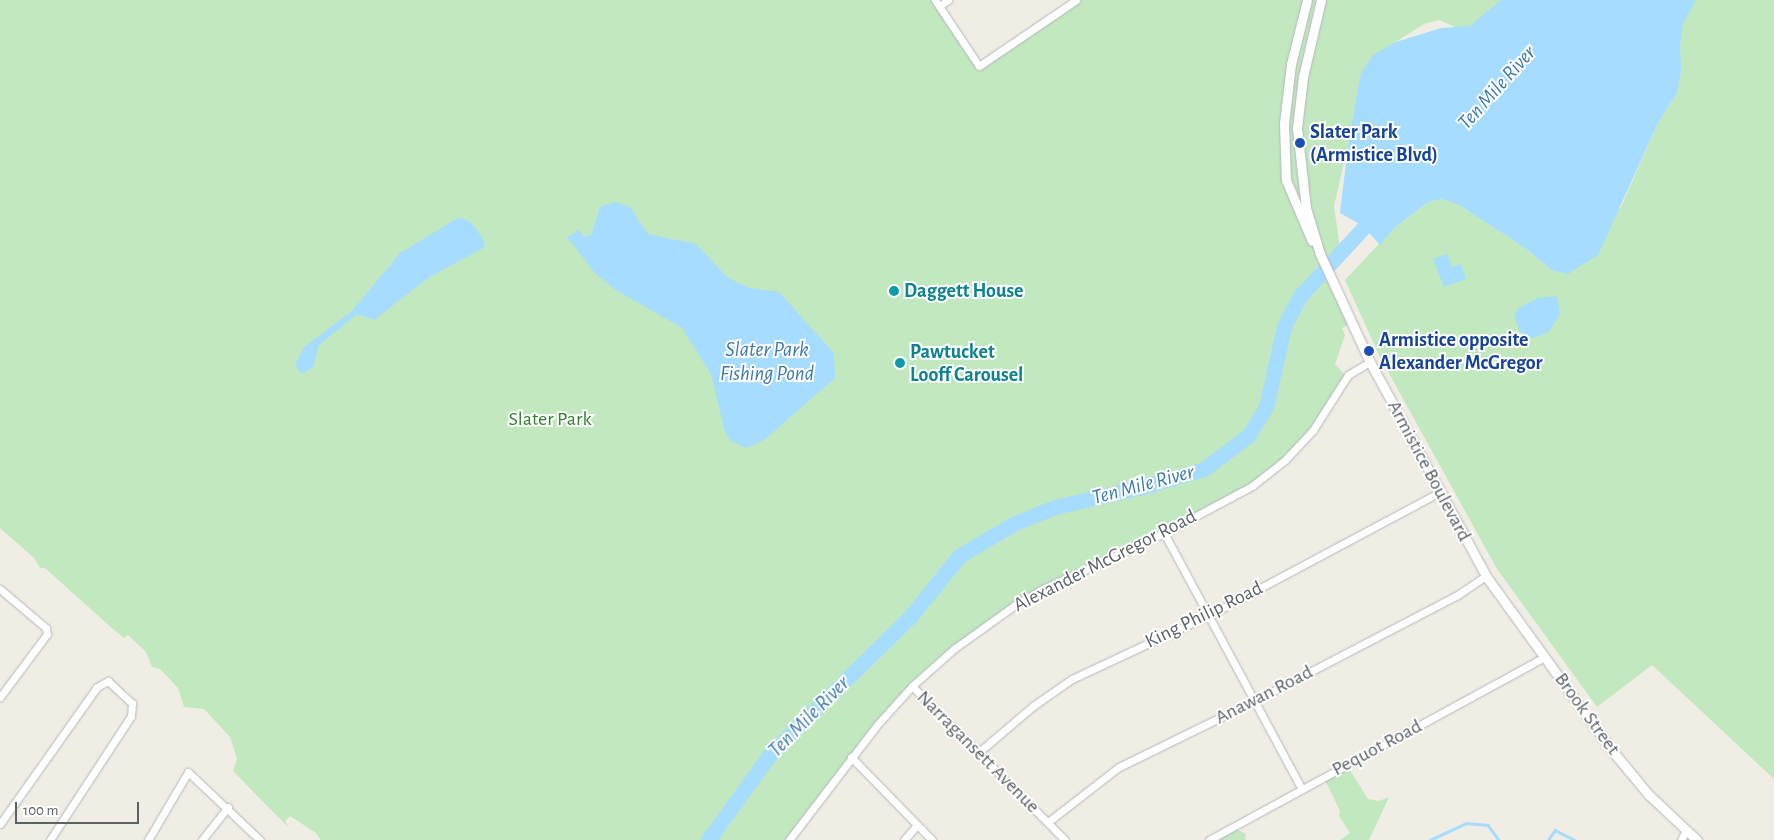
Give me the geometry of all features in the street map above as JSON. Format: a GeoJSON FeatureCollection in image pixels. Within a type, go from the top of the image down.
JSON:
{"type":"FeatureCollection","features":[{"type":"Feature","properties":{"kind":"main road","name":"Armistice Boulevard"},"geometry":{"type":"LineString","coordinates":[[1307,0],[1290,64],[1284,108],[1286,180],[1302,223],[1320,254],[1370,362],[1487,578]]}},
{"type":"Feature","properties":{"kind":"main road","name":"Armistice Boulevard"},"geometry":{"type":"LineString","coordinates":[[1320,254],[1306,208],[1297,128],[1302,77],[1321,0]]}},
{"type":"Feature","properties":{"kind":"main road","name":"Brook Street"},"geometry":{"type":"LineString","coordinates":[[1487,578],[1620,760],[1649,795],[1697,840]]}},
{"type":"Feature","properties":{"kind":"street"},"geometry":{"type":"LineString","coordinates":[[948,0],[937,3],[980,66],[1076,0]]}},
{"type":"Feature","properties":{"kind":"street","name":"Alexander McGregor Road"},"geometry":{"type":"LineString","coordinates":[[789,840],[851,757],[912,686],[955,648],[1015,605],[1074,573],[1164,533],[1235,496],[1273,469],[1313,430],[1348,375],[1370,362]]}},
{"type":"Feature","properties":{"kind":"street","name":"King Philip Road"},"geometry":{"type":"LineString","coordinates":[[979,752],[1033,706],[1072,679],[1208,615],[1440,492]]}},
{"type":"Feature","properties":{"kind":"street"},"geometry":{"type":"LineString","coordinates":[[1164,533],[1302,789]]}},
{"type":"Feature","properties":{"kind":"street","name":"Anawan Road"},"geometry":{"type":"LineString","coordinates":[[1048,822],[1119,767],[1254,701],[1487,578]]}},
{"type":"Feature","properties":{"kind":"street"},"geometry":{"type":"LineString","coordinates":[[0,589],[46,628],[47,634],[0,697]]}},
{"type":"Feature","properties":{"kind":"street","name":"Pequot Road"},"geometry":{"type":"LineString","coordinates":[[1209,840],[1544,657]]}},
{"type":"Feature","properties":{"kind":"street"},"geometry":{"type":"LineString","coordinates":[[0,824],[97,687],[108,681],[132,703],[131,716],[50,840]]}},
{"type":"Feature","properties":{"kind":"street","name":"Narragansett Avenue"},"geometry":{"type":"LineString","coordinates":[[912,686],[1065,840]]}},
{"type":"Feature","properties":{"kind":"street"},"geometry":{"type":"LineString","coordinates":[[851,757],[932,840]]}},
{"type":"Feature","properties":{"kind":"street"},"geometry":{"type":"LineString","coordinates":[[148,840],[188,772],[228,807],[260,840]]}},
{"type":"Feature","properties":{"kind":"street"},"geometry":{"type":"LineString","coordinates":[[202,840],[228,807]]}},
{"type":"Feature","properties":{"kind":"street"},"geometry":{"type":"LineString","coordinates":[[904,840],[917,825]]}},
{"type":"Feature","properties":{"kind":"street"},"geometry":{"type":"LineString","coordinates":[[1681,840],[1686,830]]}},
{"type":"Feature","properties":{"kind":"green space","name":"Slater Park"},"geometry":{"type":"Polygon","coordinates":[[[0,0],[932,0],[981,69],[1082,0],[1544,0],[1472,34],[1439,20],[1424,24],[1377,54],[1361,75],[1361,107],[1350,136],[1334,206],[1340,248],[1333,260],[1315,268],[1322,282],[1331,280],[1350,324],[1342,328],[1345,335],[1335,364],[1345,375],[1329,406],[1291,453],[1225,503],[1011,608],[976,633],[889,712],[789,840],[321,840],[316,833],[290,816],[285,821],[289,828],[233,771],[237,759],[230,737],[204,709],[184,707],[178,688],[160,669],[152,667],[146,652],[128,635],[124,638],[113,629],[45,568],[40,568],[34,558],[0,528],[0,0]]]}},
{"type":"Feature","properties":{"kind":"green space"},"geometry":{"type":"Polygon","coordinates":[[[1685,0],[1774,0],[1774,779],[1652,665],[1597,707],[1497,569],[1380,357],[1345,280],[1394,228],[1428,202],[1442,199],[1459,205],[1525,248],[1551,270],[1621,207],[1658,123],[1677,93],[1663,69],[1685,0]]]}},
{"type":"Feature","properties":{"kind":"green space"},"geometry":{"type":"Polygon","coordinates":[[[1348,767],[1368,799],[1379,801],[1389,797],[1369,840],[1340,840],[1350,833],[1339,816],[1340,811],[1325,780],[1348,767]]]}},
{"type":"Feature","properties":{"kind":"green space"},"geometry":{"type":"Polygon","coordinates":[[[1232,827],[1246,834],[1245,840],[1209,840],[1232,827]]]}},
{"type":"Feature","properties":{"kind":"water"},"geometry":{"type":"Polygon","coordinates":[[[1501,0],[1696,0],[1683,23],[1680,44],[1681,71],[1677,93],[1658,123],[1598,255],[1568,274],[1551,270],[1525,248],[1459,205],[1442,199],[1428,202],[1394,228],[1380,245],[1363,226],[1340,213],[1349,138],[1361,73],[1373,55],[1396,42],[1441,28],[1470,26],[1501,0]]]}},
{"type":"Feature","properties":{"kind":"water","name":"Slater Park Fishing Pond"},"geometry":{"type":"Polygon","coordinates":[[[616,202],[630,207],[648,234],[696,244],[728,278],[750,288],[779,292],[834,353],[835,378],[764,440],[746,448],[731,441],[725,432],[711,374],[682,328],[614,289],[595,273],[567,237],[579,230],[584,237],[591,235],[600,207],[616,202]]]}},
{"type":"Feature","properties":{"kind":"water"},"geometry":{"type":"Polygon","coordinates":[[[458,218],[470,221],[483,239],[485,247],[428,278],[374,320],[357,314],[319,345],[313,367],[304,373],[300,372],[295,365],[304,347],[352,311],[400,253],[458,218]]]}},
{"type":"Feature","properties":{"kind":"water"},"geometry":{"type":"Polygon","coordinates":[[[1447,254],[1452,267],[1461,264],[1466,279],[1444,287],[1433,259],[1447,254]]]}},
{"type":"Feature","properties":{"kind":"water"},"geometry":{"type":"Polygon","coordinates":[[[1557,296],[1560,314],[1549,332],[1533,338],[1520,332],[1514,315],[1519,308],[1538,298],[1557,296]]]}},
{"type":"Feature","properties":{"kind":"waterway","name":"Ten Mile River"},"geometry":{"type":"LineString","coordinates":[[708,840],[771,753],[910,617],[959,556],[1015,523],[1055,507],[1146,486],[1204,469],[1249,435],[1266,407],[1284,327],[1300,296],[1378,212]]}},
{"type":"Feature","properties":{"kind":"waterway"},"geometry":{"type":"LineString","coordinates":[[1430,840],[1466,823],[1488,825],[1499,840]]}},
{"type":"Feature","properties":{"kind":"waterway"},"geometry":{"type":"LineString","coordinates":[[1548,840],[1555,830],[1575,840]]}},
{"type":"Feature","properties":{"kind":"place","name":"Slater Park (Armistice Blvd)"},"geometry":{"type":"Point","coordinates":[1300,143]}},
{"type":"Feature","properties":{"kind":"place","name":"Daggett House"},"geometry":{"type":"Point","coordinates":[894,291]}},
{"type":"Feature","properties":{"kind":"place","name":"Armistice opposite Alexander McGregor"},"geometry":{"type":"Point","coordinates":[1369,351]}},
{"type":"Feature","properties":{"kind":"place","name":"Pawtucket Looff Carousel"},"geometry":{"type":"Point","coordinates":[900,363]}}]}
